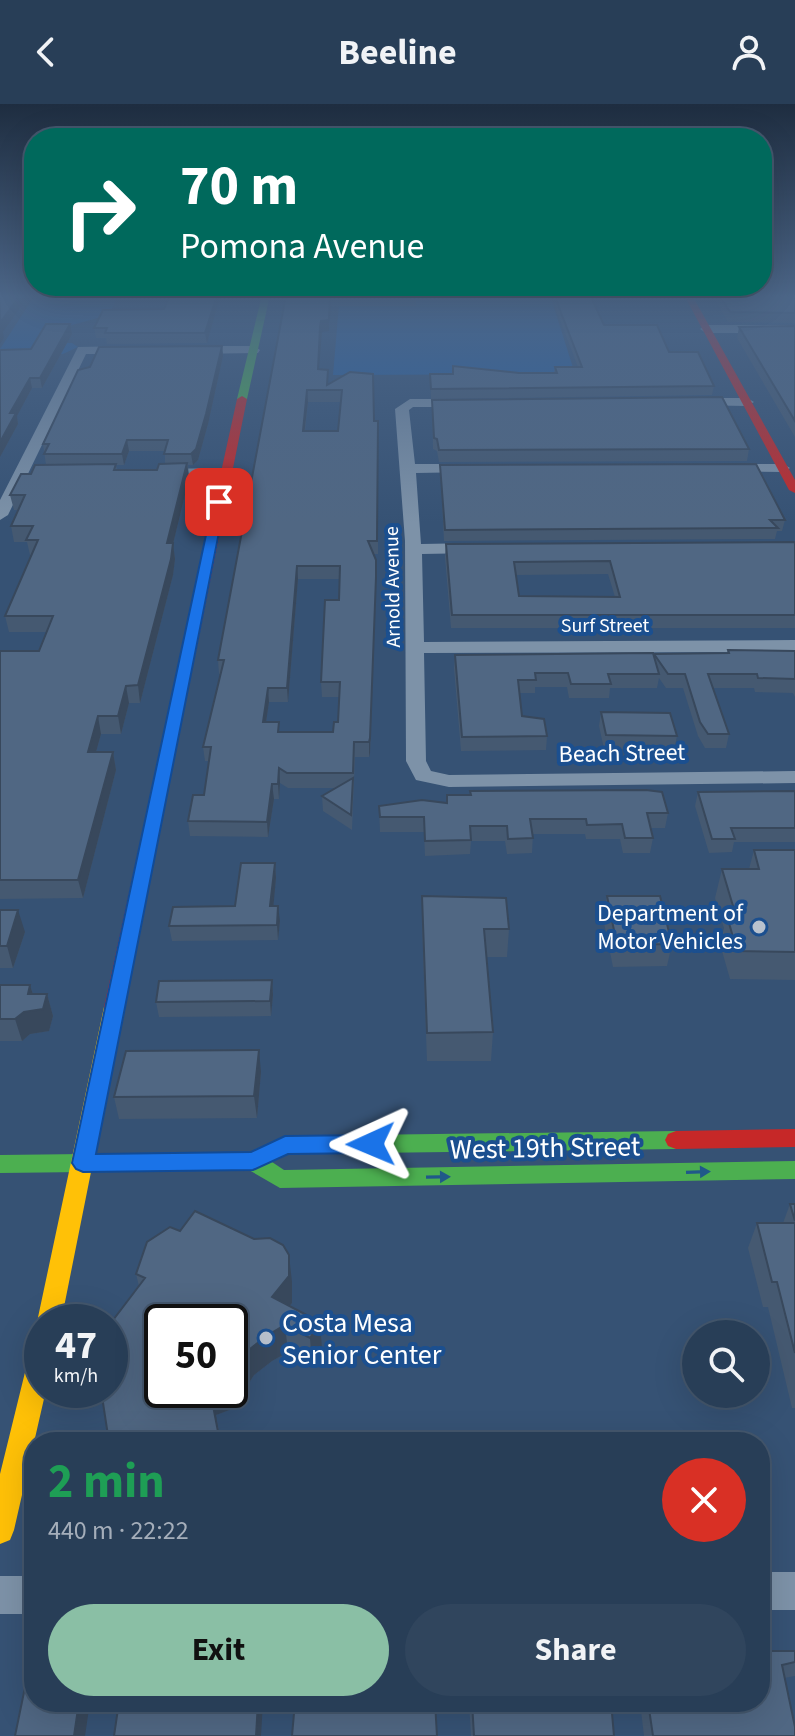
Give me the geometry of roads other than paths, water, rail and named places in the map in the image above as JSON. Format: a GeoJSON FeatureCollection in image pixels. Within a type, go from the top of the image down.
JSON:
{"type":"FeatureCollection","features":[{"type":"Feature","properties":{"kind":"street"},"geometry":{"type":"LineString","coordinates":[[0,515],[28,473],[73,371]]}},
{"type":"Feature","properties":{"kind":"street"},"geometry":{"type":"LineString","coordinates":[[53,1304],[225,472],[249,371]]}},
{"type":"Feature","properties":{"kind":"street"},"geometry":{"type":"LineString","coordinates":[[730,371],[795,490]]}},
{"type":"Feature","properties":{"kind":"street"},"geometry":{"type":"LineString","coordinates":[[670,402],[747,402]]}},
{"type":"Feature","properties":{"kind":"street","name":"Arnold Avenue"},"geometry":{"type":"LineString","coordinates":[[449,781],[423,776],[417,769],[414,549],[410,469],[402,409],[410,403],[485,403]]}},
{"type":"Feature","properties":{"kind":"street"},"geometry":{"type":"LineString","coordinates":[[410,469],[488,468]]}},
{"type":"Feature","properties":{"kind":"street"},"geometry":{"type":"LineString","coordinates":[[705,468],[783,468]]}},
{"type":"Feature","properties":{"kind":"street"},"geometry":{"type":"LineString","coordinates":[[144,473],[225,472]]}},
{"type":"Feature","properties":{"kind":"street"},"geometry":{"type":"LineString","coordinates":[[0,473],[28,473]]}},
{"type":"Feature","properties":{"kind":"street"},"geometry":{"type":"LineString","coordinates":[[414,549],[494,548]]}},
{"type":"Feature","properties":{"kind":"street","name":"Surf Street"},"geometry":{"type":"LineString","coordinates":[[415,648],[795,646]]}},
{"type":"Feature","properties":{"kind":"street","name":"Beach Street"},"geometry":{"type":"LineString","coordinates":[[449,781],[795,777]]}},
{"type":"Feature","properties":{"kind":"street","name":"West 19th Street"},"geometry":{"type":"LineString","coordinates":[[0,1164],[253,1161],[285,1145],[795,1138]]}},
{"type":"Feature","properties":{"kind":"street","name":"West 19th Street"},"geometry":{"type":"LineString","coordinates":[[253,1161],[280,1179],[795,1170]]}},
{"type":"Feature","properties":{"kind":"street"},"geometry":{"type":"LineString","coordinates":[[0,1530],[29,1408]]}},
{"type":"Feature","properties":{"kind":"street"},"geometry":{"type":"LineString","coordinates":[[770,1591],[795,1591]]}},
{"type":"Feature","properties":{"kind":"street"},"geometry":{"type":"LineString","coordinates":[[0,1595],[24,1595]]}},
{"type":"Feature","properties":{"kind":"place","name":"Department of Motor Vehicles"},"geometry":{"type":"Point","coordinates":[759,927]}},
{"type":"Feature","properties":{"kind":"place","name":"Costa Mesa Senior Center"},"geometry":{"type":"Point","coordinates":[266,1338]}}]}
